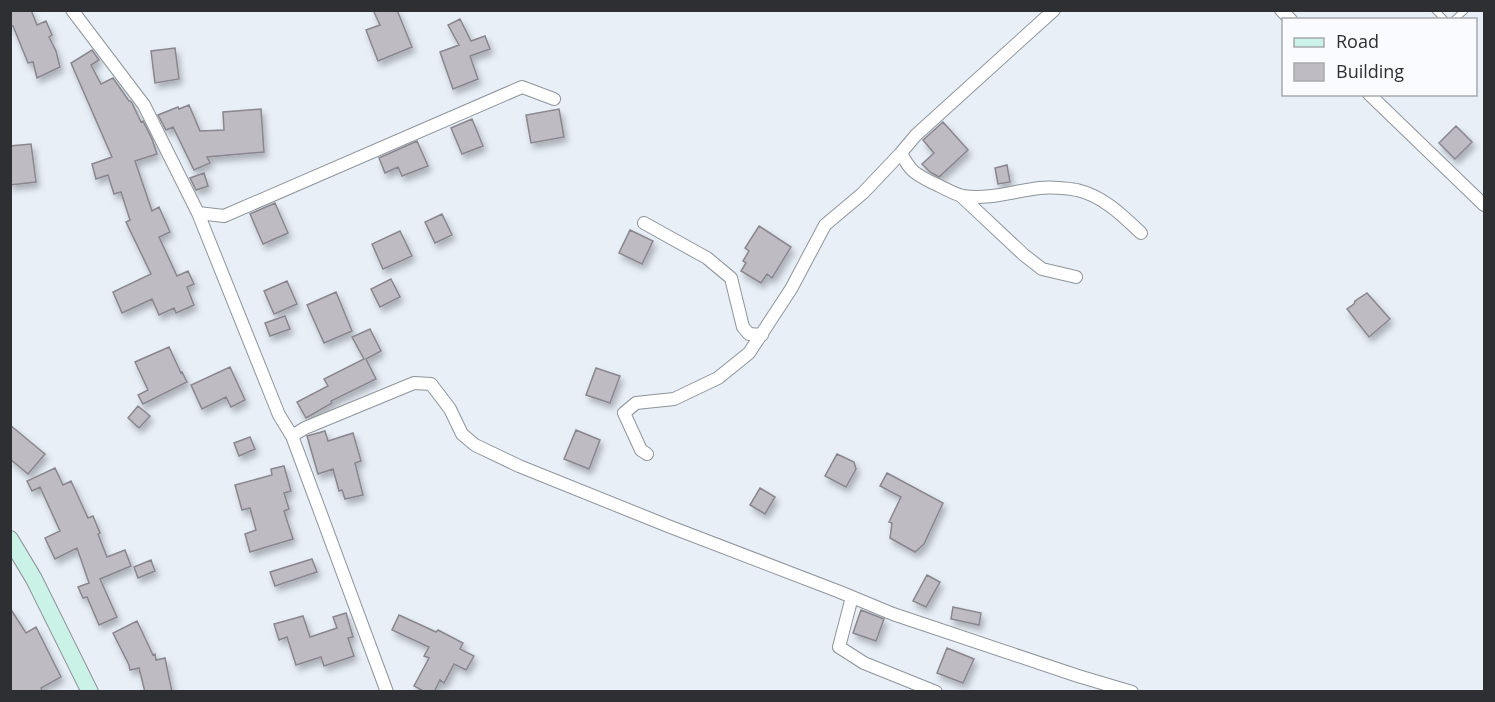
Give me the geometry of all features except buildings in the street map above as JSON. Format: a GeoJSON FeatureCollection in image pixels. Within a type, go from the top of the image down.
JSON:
{"type":"FeatureCollection","features":[{"type":"Feature","properties":{"kind":"street"},"geometry":{"type":"LineString","coordinates":[[72,10],[144,105],[198,213],[279,415],[292,436],[387,692]]}},
{"type":"Feature","properties":{"kind":"street"},"geometry":{"type":"LineString","coordinates":[[647,454],[641,450],[624,413],[636,403],[674,399],[718,378],[749,352],[791,289],[825,225],[863,193],[916,135],[1054,10]]}},
{"type":"Feature","properties":{"kind":"street"},"geometry":{"type":"LineString","coordinates":[[198,213],[224,216],[522,87],[554,99]]}},
{"type":"Feature","properties":{"kind":"street"},"geometry":{"type":"LineString","coordinates":[[1371,96],[1485,205]]}},
{"type":"Feature","properties":{"kind":"street"},"geometry":{"type":"LineString","coordinates":[[901,153],[908,167],[920,177],[960,195],[980,197],[1005,195],[1042,188],[1077,190],[1101,199],[1141,233]]}},
{"type":"Feature","properties":{"kind":"street"},"geometry":{"type":"LineString","coordinates":[[960,195],[1023,255],[1042,269],[1077,277]]}},
{"type":"Feature","properties":{"kind":"street"},"geometry":{"type":"LineString","coordinates":[[644,223],[707,258],[731,278],[743,327],[749,334],[762,335]]}},
{"type":"Feature","properties":{"kind":"street"},"geometry":{"type":"LineString","coordinates":[[292,436],[305,428],[414,383],[431,384],[450,409],[462,434],[475,445],[519,466],[893,614],[1132,692]]}},
{"type":"Feature","properties":{"kind":"street"},"geometry":{"type":"LineString","coordinates":[[10,539],[34,579],[90,692]]}},
{"type":"Feature","properties":{"kind":"street"},"geometry":{"type":"LineString","coordinates":[[852,597],[839,647],[864,663],[936,692]]}}]}
